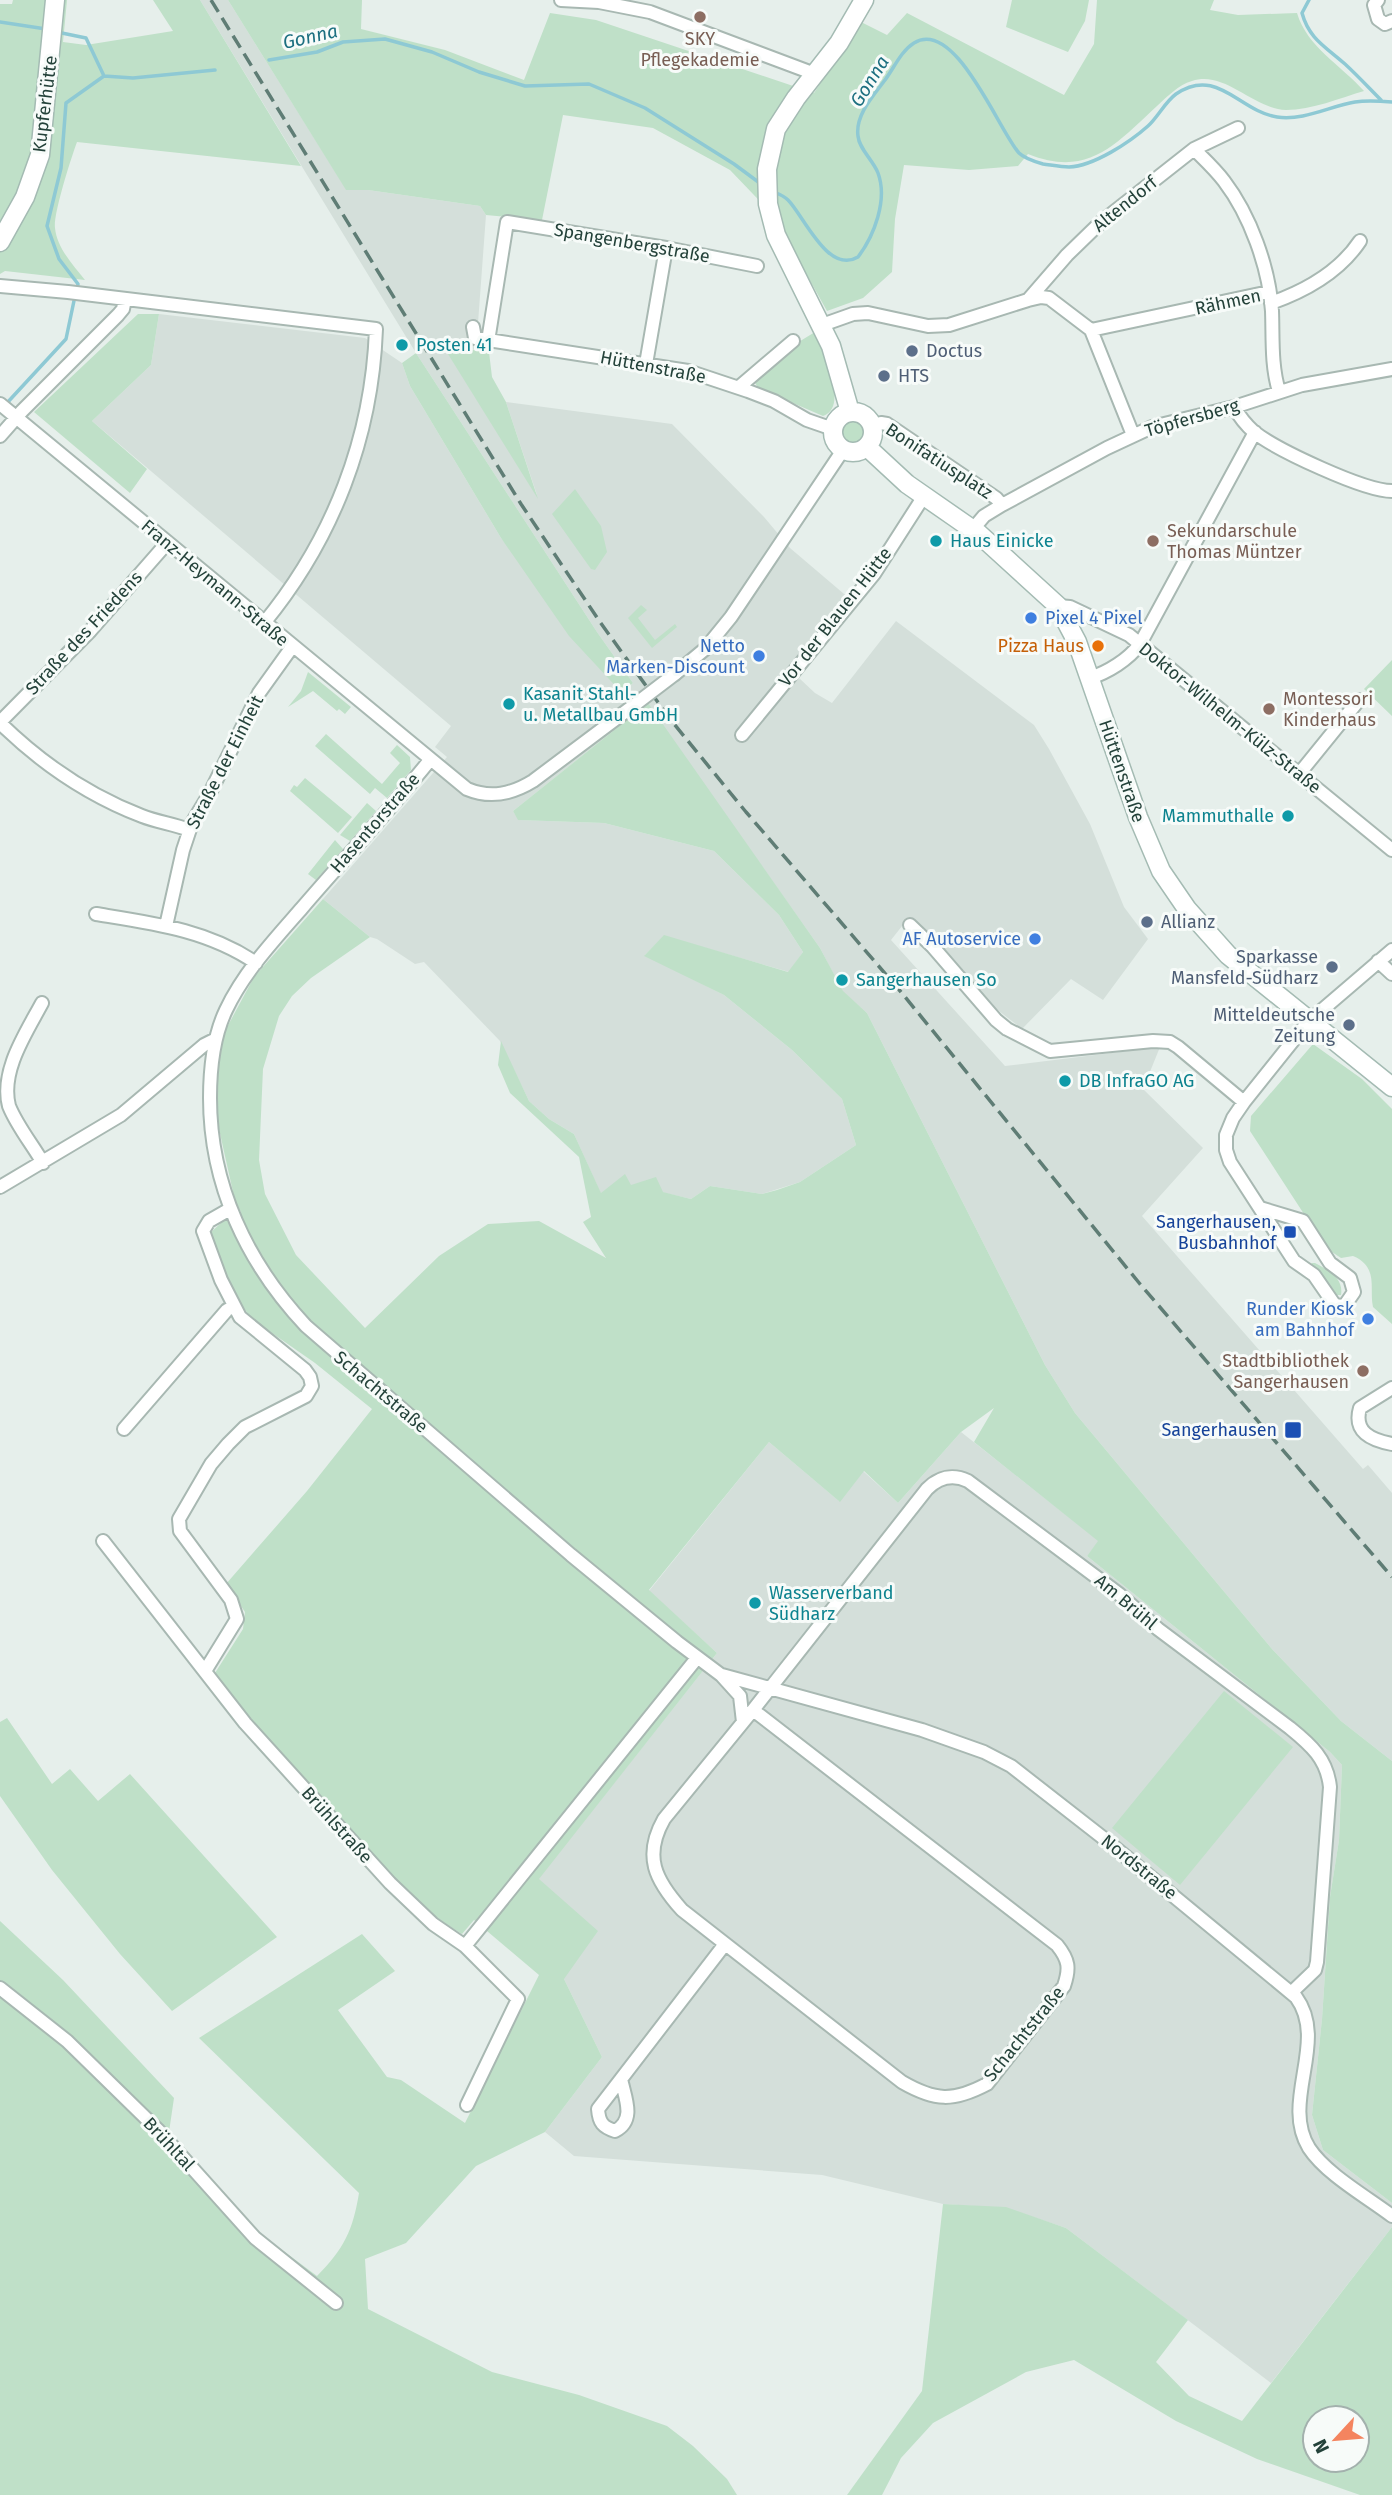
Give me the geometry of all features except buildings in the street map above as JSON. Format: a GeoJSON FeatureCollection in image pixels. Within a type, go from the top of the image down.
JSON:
{"type":"FeatureCollection","features":[{"type":"Feature","properties":{"kind":"street"},"geometry":{"type":"LineString","coordinates":[[561,0],[599,2],[650,12],[815,74]]}},
{"type":"Feature","properties":{"kind":"street"},"geometry":{"type":"LineString","coordinates":[[850,412],[839,369],[822,325],[780,245],[768,204],[766,182],[776,129],[796,98],[844,37],[864,0]]}},
{"type":"Feature","properties":{"kind":"street"},"geometry":{"type":"LineString","coordinates":[[1378,0],[1374,5],[1378,19],[1385,24],[1392,21]]}},
{"type":"Feature","properties":{"kind":"street","name":"Kupferhütte"},"geometry":{"type":"LineString","coordinates":[[0,242],[36,171],[43,137],[55,8]]}},
{"type":"Feature","properties":{"kind":"street","name":"Altendorf"},"geometry":{"type":"LineString","coordinates":[[1028,300],[1100,223],[1194,149],[1238,128]]}},
{"type":"Feature","properties":{"kind":"street"},"geometry":{"type":"LineString","coordinates":[[1194,149],[1223,180],[1236,200],[1254,237],[1266,271],[1270,298],[1294,293],[1339,265],[1350,256],[1360,241]]}},
{"type":"Feature","properties":{"kind":"street","name":"Spangenbergstraße"},"geometry":{"type":"LineString","coordinates":[[488,341],[507,222],[757,266]]}},
{"type":"Feature","properties":{"kind":"street"},"geometry":{"type":"LineString","coordinates":[[646,364],[666,248]]}},
{"type":"Feature","properties":{"kind":"street"},"geometry":{"type":"LineString","coordinates":[[0,286],[376,329],[374,368],[365,419],[339,502],[296,581],[264,623]]}},
{"type":"Feature","properties":{"kind":"street"},"geometry":{"type":"LineString","coordinates":[[822,325],[853,314],[868,313],[928,326],[949,325],[1028,300],[1049,298],[1091,330],[1133,435]]}},
{"type":"Feature","properties":{"kind":"street","name":"Rähmen"},"geometry":{"type":"LineString","coordinates":[[1091,330],[1270,298],[1274,366],[1279,391]]}},
{"type":"Feature","properties":{"kind":"street"},"geometry":{"type":"LineString","coordinates":[[0,436],[6,410],[118,315],[123,309],[125,299]]}},
{"type":"Feature","properties":{"kind":"street"},"geometry":{"type":"LineString","coordinates":[[473,327],[475,338],[488,341]]}},
{"type":"Feature","properties":{"kind":"street","name":"Hüttenstraße"},"geometry":{"type":"LineString","coordinates":[[488,341],[688,371],[774,401],[807,421],[833,429]]}},
{"type":"Feature","properties":{"kind":"street"},"geometry":{"type":"LineString","coordinates":[[738,387],[793,341]]}},
{"type":"Feature","properties":{"kind":"street","name":"Töpfersberg"},"geometry":{"type":"LineString","coordinates":[[973,529],[984,516],[1002,505],[1133,435],[1162,424],[1234,407],[1279,391],[1392,369]]}},
{"type":"Feature","properties":{"kind":"street"},"geometry":{"type":"LineString","coordinates":[[1234,407],[1243,421],[1255,432],[1296,457],[1363,486],[1392,491]]}},
{"type":"Feature","properties":{"kind":"street","name":"Franz-Heymann-Straße"},"geometry":{"type":"LineString","coordinates":[[6,410],[430,760]]}},
{"type":"Feature","properties":{"kind":"street"},"geometry":{"type":"LineString","coordinates":[[850,412],[863,415],[872,426],[873,437],[867,447],[855,453],[843,450],[835,441],[833,429],[840,417],[850,412]]}},
{"type":"Feature","properties":{"kind":"street","name":"Bonifatiusplatz"},"geometry":{"type":"LineString","coordinates":[[872,426],[887,424],[996,498],[1002,505]]}},
{"type":"Feature","properties":{"kind":"street"},"geometry":{"type":"LineString","coordinates":[[1090,678],[1109,670],[1133,653],[1140,644],[1255,432]]}},
{"type":"Feature","properties":{"kind":"street","name":"Hüttenstraße"},"geometry":{"type":"LineString","coordinates":[[867,447],[894,473],[973,529],[1058,606],[1074,634],[1138,817],[1165,880],[1204,930],[1228,955],[1392,1087]]}},
{"type":"Feature","properties":{"kind":"street","name":"Hasentorstraße"},"geometry":{"type":"LineString","coordinates":[[216,1039],[227,1009],[256,963],[430,760],[472,792],[495,795],[512,792],[533,782],[705,649],[731,617],[843,450]]}},
{"type":"Feature","properties":{"kind":"street","name":"Vor der Blauen Hütte"},"geometry":{"type":"LineString","coordinates":[[742,735],[874,574],[924,496]]}},
{"type":"Feature","properties":{"kind":"street","name":"Straße des Friedens"},"geometry":{"type":"LineString","coordinates":[[0,723],[90,631],[167,543]]}},
{"type":"Feature","properties":{"kind":"street","name":"Doktor-Wilhelm-Külz-Straße"},"geometry":{"type":"LineString","coordinates":[[1058,606],[1070,607],[1122,630],[1392,850]]}},
{"type":"Feature","properties":{"kind":"street","name":"Straße der Einheit"},"geometry":{"type":"LineString","coordinates":[[166,926],[189,830],[259,693],[292,647]]}},
{"type":"Feature","properties":{"kind":"street"},"geometry":{"type":"LineString","coordinates":[[1299,775],[1359,700]]}},
{"type":"Feature","properties":{"kind":"street"},"geometry":{"type":"LineString","coordinates":[[0,723],[42,762],[99,797],[145,817],[189,830]]}},
{"type":"Feature","properties":{"kind":"street"},"geometry":{"type":"LineString","coordinates":[[96,914],[166,926],[200,936],[236,950],[256,963]]}},
{"type":"Feature","properties":{"kind":"street"},"geometry":{"type":"LineString","coordinates":[[911,925],[991,1015],[1012,1032],[1050,1051],[1153,1041],[1170,1042],[1182,1049],[1244,1102]]}},
{"type":"Feature","properties":{"kind":"street"},"geometry":{"type":"LineString","coordinates":[[1260,1208],[1303,1221],[1330,1263],[1351,1279],[1353,1292],[1348,1303],[1341,1306],[1334,1304],[1314,1275],[1296,1263],[1287,1251],[1230,1162],[1226,1150],[1227,1133],[1244,1102],[1308,1022],[1392,950]]}},
{"type":"Feature","properties":{"kind":"street"},"geometry":{"type":"LineString","coordinates":[[1378,961],[1392,974]]}},
{"type":"Feature","properties":{"kind":"street"},"geometry":{"type":"LineString","coordinates":[[42,1003],[8,1072],[3,1092],[43,1163]]}},
{"type":"Feature","properties":{"kind":"street"},"geometry":{"type":"LineString","coordinates":[[0,1187],[121,1115],[204,1045],[216,1039]]}},
{"type":"Feature","properties":{"kind":"street","name":"Schachtstraße"},"geometry":{"type":"LineString","coordinates":[[216,1039],[210,1086],[212,1130],[218,1168],[240,1233],[264,1274],[306,1326],[571,1555],[720,1675],[740,1696],[743,1722]]}},
{"type":"Feature","properties":{"kind":"street"},"geometry":{"type":"LineString","coordinates":[[205,1671],[237,1619],[231,1600],[180,1531],[179,1519],[211,1464],[245,1427],[306,1396],[312,1387],[305,1370],[251,1328],[233,1307],[211,1256],[204,1231],[209,1221],[230,1209]]}},
{"type":"Feature","properties":{"kind":"street"},"geometry":{"type":"LineString","coordinates":[[124,1429],[227,1310],[233,1307]]}},
{"type":"Feature","properties":{"kind":"street"},"geometry":{"type":"LineString","coordinates":[[1392,1388],[1360,1408],[1358,1416],[1359,1425],[1366,1436],[1392,1444]]}},
{"type":"Feature","properties":{"kind":"street","name":"Am Brühl"},"geometry":{"type":"LineString","coordinates":[[771,1687],[929,1487],[946,1478],[957,1477],[968,1481],[1119,1594],[1158,1629],[1301,1737],[1322,1759],[1328,1772],[1330,1787],[1317,1962],[1314,1970],[1292,1992]]}},
{"type":"Feature","properties":{"kind":"street","name":"Brühlstraße"},"geometry":{"type":"LineString","coordinates":[[103,1541],[245,1723],[390,1883],[433,1924],[465,1945],[518,1999],[467,2105]]}},
{"type":"Feature","properties":{"kind":"street"},"geometry":{"type":"LineString","coordinates":[[465,1945],[697,1658]]}},
{"type":"Feature","properties":{"kind":"street","name":"Nordstraße"},"geometry":{"type":"LineString","coordinates":[[720,1675],[922,1730],[984,1752],[1011,1766],[1292,1992],[1302,2006],[1308,2030],[1299,2112],[1301,2131],[1310,2149],[1327,2168],[1392,2216]]}},
{"type":"Feature","properties":{"kind":"street","name":"Schachtstraße"},"geometry":{"type":"LineString","coordinates":[[753,1710],[1057,1945],[1067,1959],[1069,1971],[1064,1986],[987,2084],[968,2094],[951,2098],[919,2092],[902,2082],[682,1910],[666,1892],[656,1874],[652,1854],[656,1834],[664,1819],[771,1687]]}},
{"type":"Feature","properties":{"kind":"street"},"geometry":{"type":"LineString","coordinates":[[621,2079],[725,1944]]}},
{"type":"Feature","properties":{"kind":"street","name":"Brühltal"},"geometry":{"type":"LineString","coordinates":[[0,1988],[67,2041],[159,2131],[255,2238],[336,2303]]}},
{"type":"Feature","properties":{"kind":"shaded area"},"geometry":{"type":"Polygon","coordinates":[[[200,0],[228,0],[346,189],[480,206],[486,215],[476,350],[444,346],[537,495],[506,402],[672,424],[764,517],[790,548],[857,605],[799,678],[815,693],[832,703],[896,621],[1034,725],[1090,824],[1124,907],[1148,939],[1103,1000],[1071,979],[1022,1029],[994,1007],[910,920],[906,921],[891,940],[1005,1066],[1160,1047],[1143,1089],[1203,1148],[1142,1216],[1363,1469],[1368,1465],[1392,1493],[1392,1761],[1341,1721],[1272,1649],[1075,1413],[1045,1365],[867,1013],[843,992],[820,948],[647,704],[513,811],[519,820],[604,823],[714,851],[779,915],[803,952],[789,972],[664,936],[645,955],[724,995],[792,1050],[842,1099],[856,1145],[800,1182],[762,1194],[710,1186],[691,1199],[631,1185],[601,1194],[574,1134],[549,1119],[529,1101],[500,1041],[424,962],[415,964],[370,937],[323,899],[447,757],[435,747],[451,726],[92,421],[151,365],[159,314],[365,338],[402,363],[410,386],[501,538],[622,693],[633,683],[416,353],[200,0]]]}},
{"type":"Feature","properties":{"kind":"shaded area"},"geometry":{"type":"Polygon","coordinates":[[[961,1432],[1099,1541],[1087,1556],[1330,1752],[1342,1765],[1339,1840],[1330,1897],[1312,2115],[1323,2150],[1392,2203],[1392,2227],[1271,2383],[1066,2228],[1006,2208],[943,2204],[822,2175],[574,2156],[545,2132],[602,2057],[564,1979],[538,1879],[717,1653],[649,1591],[769,1442],[839,1501],[863,1471],[898,1503],[961,1432]]]}},
{"type":"Feature","properties":{"kind":"green space"},"geometry":{"type":"Polygon","coordinates":[[[13,0],[67,0],[63,42],[86,45],[173,31],[153,0],[200,0],[301,166],[77,142],[60,199],[55,228],[62,249],[85,280],[5,271],[0,274],[0,4],[12,4],[13,0]]]}},
{"type":"Feature","properties":{"kind":"green space"},"geometry":{"type":"Polygon","coordinates":[[[228,0],[362,0],[361,29],[445,50],[524,80],[550,13],[596,20],[814,93],[861,22],[887,35],[907,13],[1064,95],[1094,44],[1097,0],[1214,0],[1210,10],[1238,15],[1297,13],[1308,36],[1364,91],[1316,106],[1286,110],[1262,104],[1228,85],[1204,79],[1182,85],[1114,145],[1084,160],[1049,160],[1028,154],[1018,166],[969,170],[904,165],[895,219],[892,272],[863,298],[827,311],[774,216],[730,170],[653,128],[563,115],[542,220],[486,215],[480,206],[368,190],[346,190],[228,0]]]}},
{"type":"Feature","properties":{"kind":"green space"},"geometry":{"type":"Polygon","coordinates":[[[1012,0],[1089,0],[1085,21],[1068,52],[1006,27],[1012,0]]]}},
{"type":"Feature","properties":{"kind":"green space"},"geometry":{"type":"Polygon","coordinates":[[[138,314],[159,314],[151,365],[92,421],[147,469],[130,493],[34,412],[138,314]]]}},
{"type":"Feature","properties":{"kind":"green space"},"geometry":{"type":"Polygon","coordinates":[[[815,332],[834,390],[831,411],[823,416],[758,388],[753,379],[797,343],[815,332]]]}},
{"type":"Feature","properties":{"kind":"green space"},"geometry":{"type":"Polygon","coordinates":[[[443,346],[489,352],[492,377],[506,402],[538,499],[443,346]]]}},
{"type":"Feature","properties":{"kind":"green space"},"geometry":{"type":"Polygon","coordinates":[[[416,353],[633,683],[622,693],[569,636],[501,538],[410,386],[402,363],[416,353]]]}},
{"type":"Feature","properties":{"kind":"green space"},"geometry":{"type":"Polygon","coordinates":[[[854,419],[863,423],[867,432],[863,441],[854,445],[845,441],[841,432],[845,423],[854,419]]]}},
{"type":"Feature","properties":{"kind":"green space"},"geometry":{"type":"Polygon","coordinates":[[[575,489],[601,526],[607,552],[595,570],[591,569],[552,514],[575,489]]]}},
{"type":"Feature","properties":{"kind":"green space"},"geometry":{"type":"Polygon","coordinates":[[[641,605],[647,610],[638,618],[655,640],[675,624],[677,627],[652,648],[628,618],[641,605]]]}},
{"type":"Feature","properties":{"kind":"green space"},"geometry":{"type":"Polygon","coordinates":[[[1392,660],[1392,716],[1364,689],[1392,660]]]}},
{"type":"Feature","properties":{"kind":"green space"},"geometry":{"type":"Polygon","coordinates":[[[308,672],[351,707],[345,714],[339,709],[337,711],[313,691],[288,707],[301,691],[308,672]]]}},
{"type":"Feature","properties":{"kind":"green space"},"geometry":{"type":"Polygon","coordinates":[[[648,703],[820,948],[843,991],[867,1013],[1045,1365],[1075,1413],[1272,1649],[1341,1721],[1392,1761],[1392,2203],[1323,2150],[1312,2115],[1330,1897],[1339,1840],[1342,1765],[1330,1752],[1087,1556],[1098,1541],[974,1442],[994,1408],[961,1432],[898,1503],[864,1471],[840,1502],[769,1442],[649,1590],[717,1653],[539,1879],[598,1931],[564,1979],[602,2057],[545,2132],[476,2166],[406,2243],[365,2259],[368,2309],[492,2372],[579,2395],[667,2426],[693,2446],[727,2479],[737,2495],[0,2495],[0,1921],[63,1980],[174,2098],[169,2132],[258,2232],[317,2276],[341,2248],[354,2218],[359,2193],[199,2038],[362,1934],[395,1971],[338,2010],[387,2077],[401,2080],[465,2123],[539,1975],[474,1920],[462,1934],[410,1895],[290,1764],[215,1673],[243,1629],[245,1612],[226,1584],[307,1491],[372,1409],[315,1363],[252,1319],[235,1297],[209,1234],[222,1222],[241,1212],[235,1201],[217,1120],[216,1077],[225,1031],[254,977],[323,899],[370,937],[311,978],[292,996],[279,1016],[263,1069],[259,1160],[265,1194],[296,1255],[365,1328],[439,1256],[488,1224],[539,1221],[606,1258],[583,1222],[591,1217],[579,1157],[510,1093],[498,1065],[501,1041],[529,1101],[549,1119],[574,1134],[601,1193],[625,1174],[631,1185],[656,1177],[663,1192],[691,1199],[710,1186],[762,1194],[800,1182],[856,1145],[842,1099],[792,1050],[724,995],[644,956],[664,935],[788,972],[803,952],[779,915],[714,851],[604,823],[518,820],[513,811],[648,703]]]}},
{"type":"Feature","properties":{"kind":"green space"},"geometry":{"type":"Polygon","coordinates":[[[326,734],[382,784],[400,763],[390,753],[397,745],[410,757],[411,770],[387,798],[375,788],[370,794],[315,746],[326,734]]]}},
{"type":"Feature","properties":{"kind":"green space"},"geometry":{"type":"Polygon","coordinates":[[[305,778],[352,817],[338,833],[290,791],[305,778]]]}},
{"type":"Feature","properties":{"kind":"green space"},"geometry":{"type":"Polygon","coordinates":[[[367,803],[376,811],[350,841],[340,835],[367,803]]]}},
{"type":"Feature","properties":{"kind":"green space"},"geometry":{"type":"Polygon","coordinates":[[[335,840],[343,849],[316,880],[308,874],[335,840]]]}},
{"type":"Feature","properties":{"kind":"green space"},"geometry":{"type":"Polygon","coordinates":[[[1313,1044],[1362,1079],[1392,1109],[1392,1324],[1373,1307],[1371,1278],[1367,1266],[1353,1256],[1341,1258],[1326,1248],[1250,1131],[1251,1116],[1313,1044]]]}},
{"type":"Feature","properties":{"kind":"green space"},"geometry":{"type":"Polygon","coordinates":[[[1315,1263],[1338,1279],[1341,1295],[1335,1295],[1310,1265],[1315,1263]]]}},
{"type":"Feature","properties":{"kind":"green space"},"geometry":{"type":"Polygon","coordinates":[[[1224,1691],[1293,1747],[1180,1885],[1112,1828],[1224,1691]]]}},
{"type":"Feature","properties":{"kind":"green space"},"geometry":{"type":"Polygon","coordinates":[[[7,1718],[52,1784],[70,1769],[98,1801],[130,1774],[277,1937],[172,2011],[120,1954],[52,1870],[0,1796],[0,1722],[7,1718]]]}},
{"type":"Feature","properties":{"kind":"green space"},"geometry":{"type":"Polygon","coordinates":[[[943,2204],[1006,2207],[1066,2228],[1188,2320],[1156,2362],[1189,2396],[1242,2421],[1392,2227],[1392,2495],[1360,2495],[1257,2459],[1176,2421],[1074,2360],[1026,2372],[933,2423],[901,2458],[882,2495],[847,2495],[922,2391],[943,2204]]]}},
{"type":"Feature","properties":{"kind":"waterway"},"geometry":{"type":"LineString","coordinates":[[1309,0],[1302,13],[1309,30],[1381,100]]}},
{"type":"Feature","properties":{"kind":"waterway"},"geometry":{"type":"LineString","coordinates":[[0,22],[46,29]]}},
{"type":"Feature","properties":{"kind":"waterway"},"geometry":{"type":"LineString","coordinates":[[57,32],[86,38],[104,76]]}},
{"type":"Feature","properties":{"kind":"waterway","name":"Gonna"},"geometry":{"type":"LineString","coordinates":[[269,60],[317,52],[343,42],[385,39],[432,52],[479,72],[525,86],[589,84],[645,108],[761,184]]}},
{"type":"Feature","properties":{"kind":"waterway","name":"Gonna"},"geometry":{"type":"LineString","coordinates":[[774,192],[788,200],[827,251],[837,258],[847,260],[858,257],[874,228],[881,195],[878,173],[859,141],[859,120],[905,50],[914,43],[929,39],[945,46],[960,61],[1019,153],[1037,162],[1056,166],[1079,166],[1111,152],[1148,126],[1176,94],[1191,87],[1216,87],[1263,113],[1287,118],[1360,101],[1392,102]]}},
{"type":"Feature","properties":{"kind":"waterway","name":"Gonna"},"geometry":{"type":"LineString","coordinates":[[77,289],[78,284],[59,259],[47,226],[61,168],[66,103],[104,76],[133,78],[215,70]]}},
{"type":"Feature","properties":{"kind":"waterway","name":"Gonna"},"geometry":{"type":"LineString","coordinates":[[6,404],[66,339],[75,296]]}},
{"type":"Feature","properties":{"kind":"railway"},"geometry":{"type":"LineString","coordinates":[[211,0],[521,504],[600,622],[670,719],[901,992],[1140,1284],[1392,1577]]}},
{"type":"Feature","properties":{"kind":"place","name":"SKY Pflegekademie"},"geometry":{"type":"Point","coordinates":[700,17]}},
{"type":"Feature","properties":{"kind":"place","name":"Posten 41"},"geometry":{"type":"Point","coordinates":[402,345]}},
{"type":"Feature","properties":{"kind":"place","name":"Doctus"},"geometry":{"type":"Point","coordinates":[912,351]}},
{"type":"Feature","properties":{"kind":"place","name":"HTS"},"geometry":{"type":"Point","coordinates":[884,376]}},
{"type":"Feature","properties":{"kind":"place","name":"Haus Einicke"},"geometry":{"type":"Point","coordinates":[936,541]}},
{"type":"Feature","properties":{"kind":"place","name":"Sekundarschule Thomas Müntzer"},"geometry":{"type":"Point","coordinates":[1153,541]}},
{"type":"Feature","properties":{"kind":"place","name":"Pixel 4 Pixel"},"geometry":{"type":"Point","coordinates":[1031,618]}},
{"type":"Feature","properties":{"kind":"place","name":"Pizza Haus"},"geometry":{"type":"Point","coordinates":[1098,646]}},
{"type":"Feature","properties":{"kind":"place","name":"Netto Marken-Discount"},"geometry":{"type":"Point","coordinates":[759,656]}},
{"type":"Feature","properties":{"kind":"place","name":"Kasanit Stahl- u. Metallbau GmbH"},"geometry":{"type":"Point","coordinates":[509,704]}},
{"type":"Feature","properties":{"kind":"place","name":"Montessori Kinderhaus"},"geometry":{"type":"Point","coordinates":[1269,709]}},
{"type":"Feature","properties":{"kind":"place","name":"Mammuthalle"},"geometry":{"type":"Point","coordinates":[1288,816]}},
{"type":"Feature","properties":{"kind":"place","name":"Allianz"},"geometry":{"type":"Point","coordinates":[1147,922]}},
{"type":"Feature","properties":{"kind":"place","name":"AF Autoservice"},"geometry":{"type":"Point","coordinates":[1035,939]}},
{"type":"Feature","properties":{"kind":"place","name":"Sparkasse Mansfeld-Südharz"},"geometry":{"type":"Point","coordinates":[1332,967]}},
{"type":"Feature","properties":{"kind":"place","name":"Sangerhausen So"},"geometry":{"type":"Point","coordinates":[842,980]}},
{"type":"Feature","properties":{"kind":"place","name":"Mitteldeutsche Zeitung"},"geometry":{"type":"Point","coordinates":[1349,1025]}},
{"type":"Feature","properties":{"kind":"place","name":"DB InfraGO AG"},"geometry":{"type":"Point","coordinates":[1065,1081]}},
{"type":"Feature","properties":{"kind":"place","name":"Sangerhausen, Busbahnhof"},"geometry":{"type":"Point","coordinates":[1290,1232]}},
{"type":"Feature","properties":{"kind":"place","name":"Runder Kiosk am Bahnhof"},"geometry":{"type":"Point","coordinates":[1368,1319]}},
{"type":"Feature","properties":{"kind":"place","name":"Stadtbibliothek Sangerhausen"},"geometry":{"type":"Point","coordinates":[1363,1371]}},
{"type":"Feature","properties":{"kind":"place","name":"Sangerhausen"},"geometry":{"type":"Point","coordinates":[1293,1430]}},
{"type":"Feature","properties":{"kind":"place","name":"Wasserverband Südharz"},"geometry":{"type":"Point","coordinates":[755,1603]}}]}
